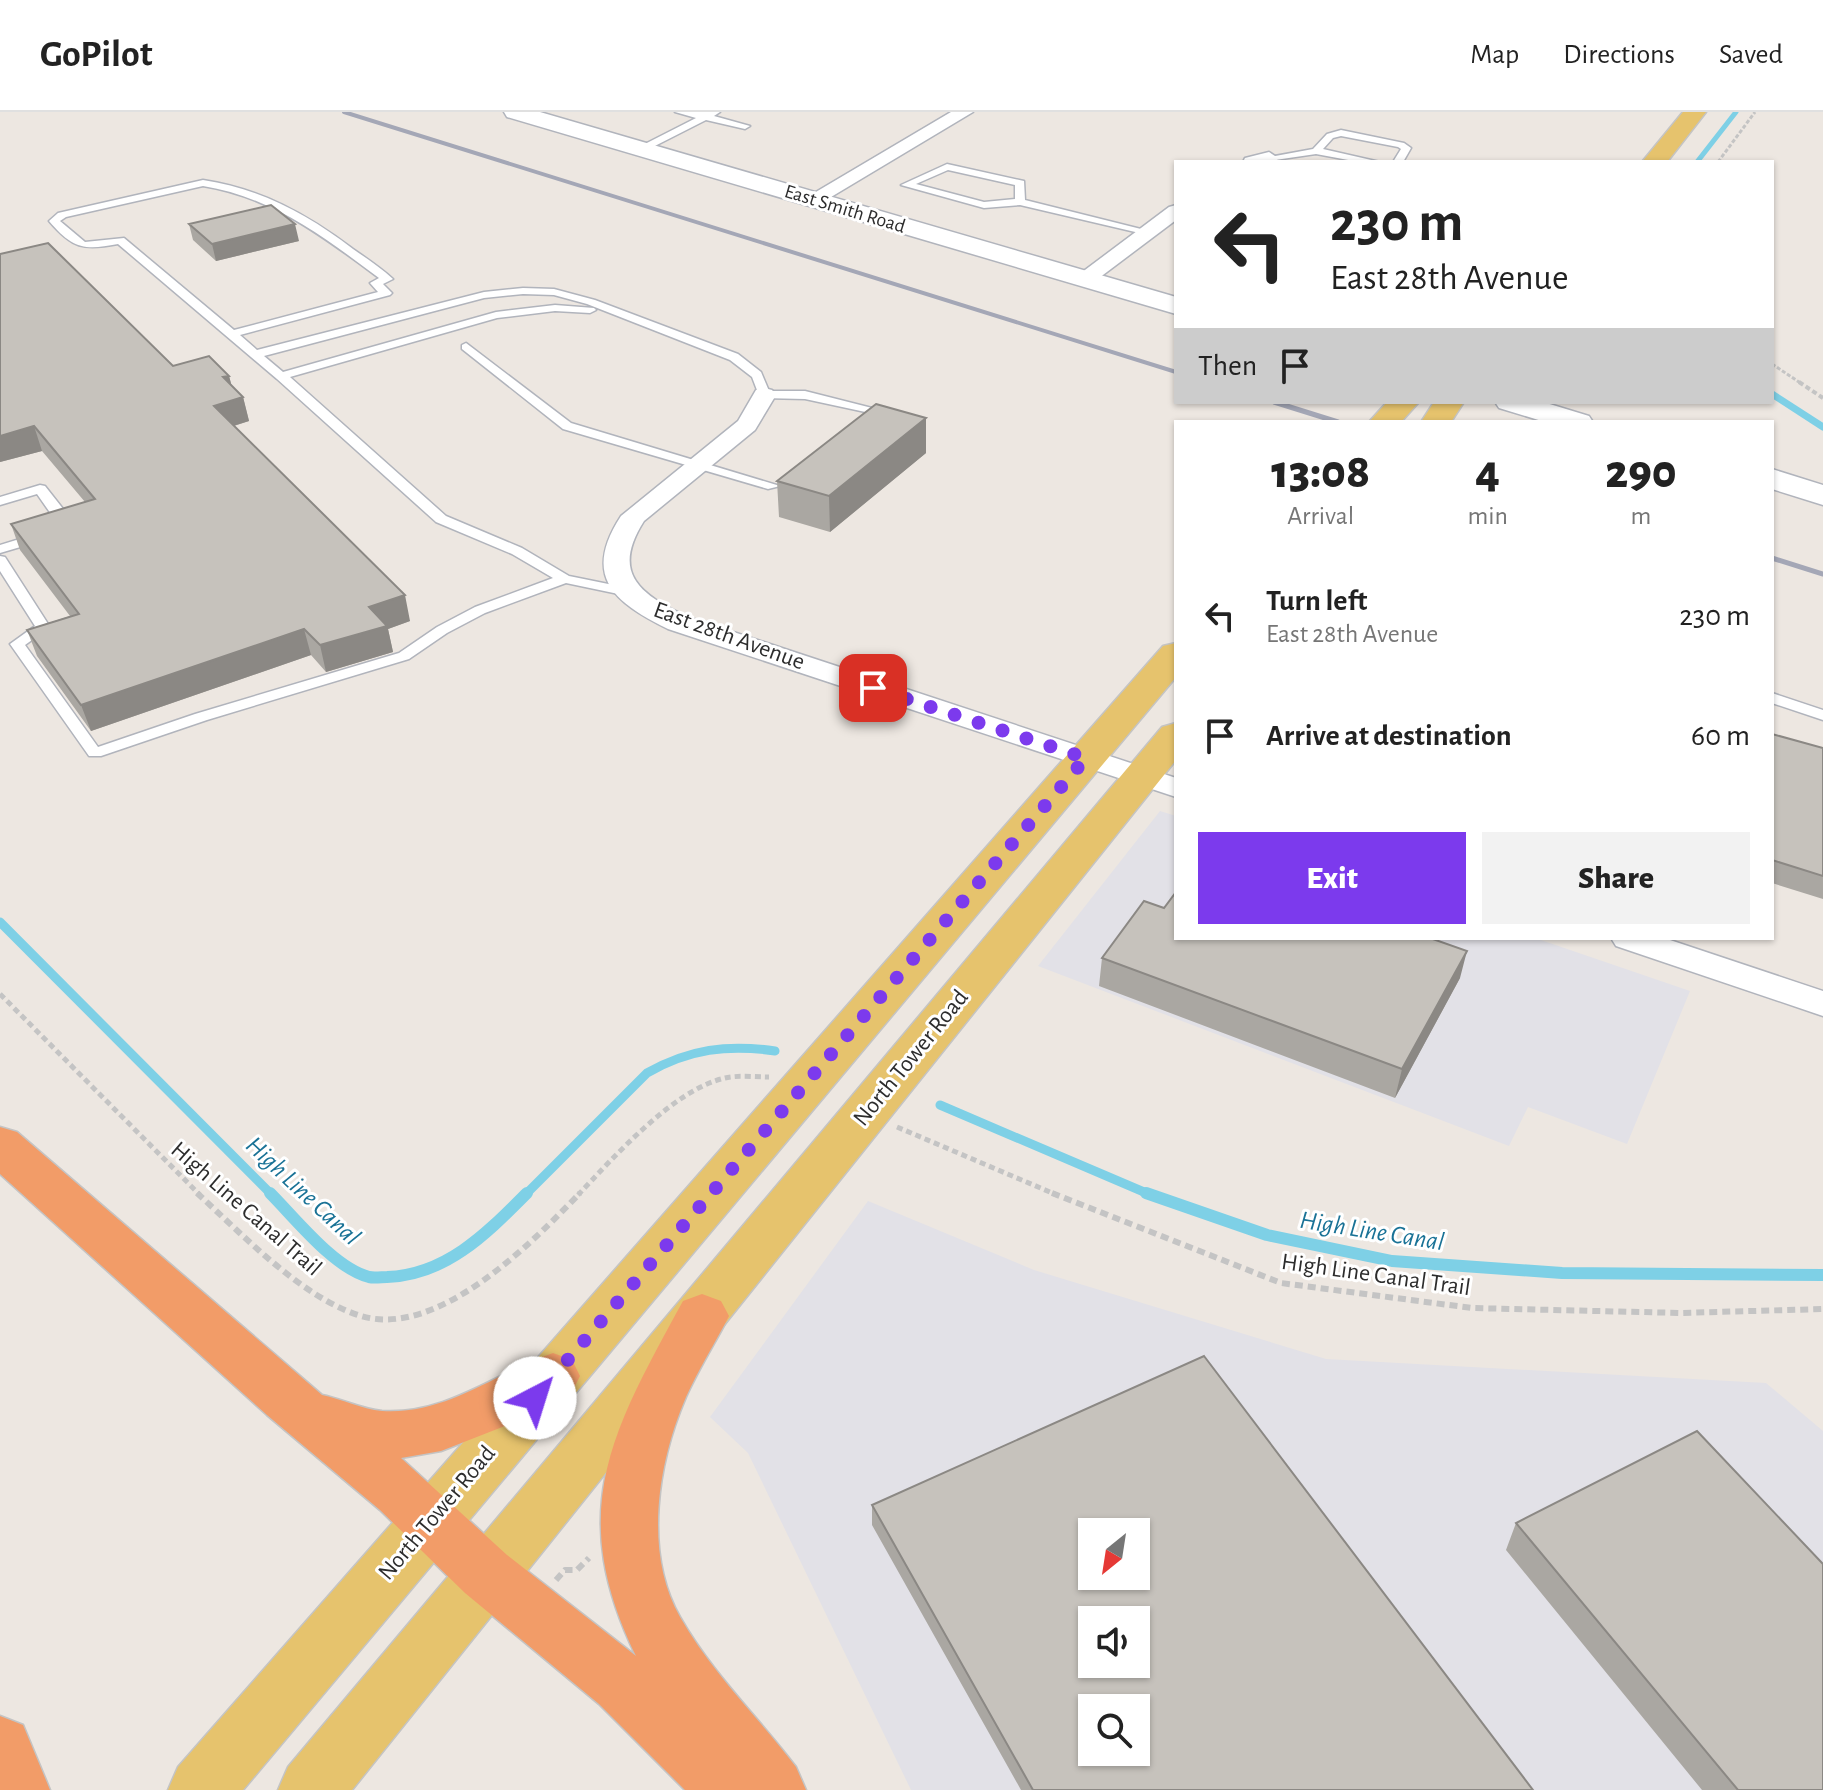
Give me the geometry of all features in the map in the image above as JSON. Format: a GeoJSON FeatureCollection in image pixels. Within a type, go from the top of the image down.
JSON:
{"type":"FeatureCollection","features":[{"type":"Feature","properties":{"kind":"highway"},"geometry":{"type":"LineString","coordinates":[[0,1145],[287,1399],[400,1492],[486,1574],[621,1683],[699,1757],[728,1790]]}},
{"type":"Feature","properties":{"kind":"highway"},"geometry":{"type":"LineString","coordinates":[[702,1316],[661,1392],[647,1428],[631,1510],[630,1546],[638,1590],[657,1637],[773,1790]]}},
{"type":"Feature","properties":{"kind":"highway"},"geometry":{"type":"LineString","coordinates":[[287,1399],[339,1427],[378,1435],[413,1434],[468,1420],[553,1376]]}},
{"type":"Feature","properties":{"kind":"highway"},"geometry":{"type":"LineString","coordinates":[[0,1747],[17,1790]]}},
{"type":"Feature","properties":{"kind":"main road"},"geometry":{"type":"LineString","coordinates":[[1656,160],[1695,112]]}},
{"type":"Feature","properties":{"kind":"main road"},"geometry":{"type":"LineString","coordinates":[[1386,420],[1402,404]]}},
{"type":"Feature","properties":{"kind":"main road","name":"North Tower Road"},"geometry":{"type":"LineString","coordinates":[[209,1780],[1174,656]]}},
{"type":"Feature","properties":{"kind":"main road","name":"North Tower Road"},"geometry":{"type":"LineString","coordinates":[[311,1790],[486,1574],[702,1316],[1159,782],[1174,741]]}},
{"type":"Feature","properties":{"kind":"street","name":"East Smith Road"},"geometry":{"type":"LineString","coordinates":[[515,112],[1174,305]]}},
{"type":"Feature","properties":{"kind":"street"},"geometry":{"type":"LineString","coordinates":[[814,199],[964,112]]}},
{"type":"Feature","properties":{"kind":"street"},"geometry":{"type":"LineString","coordinates":[[1084,280],[1174,212]]}},
{"type":"Feature","properties":{"kind":"street","name":"East 28th Avenue"},"geometry":{"type":"LineString","coordinates":[[764,395],[747,425],[634,516],[617,541],[615,566],[628,592],[658,614],[678,623],[1159,782]]}},
{"type":"Feature","properties":{"kind":"street"},"geometry":{"type":"LineString","coordinates":[[1517,404],[1571,420]]}},
{"type":"Feature","properties":{"kind":"street"},"geometry":{"type":"LineString","coordinates":[[1774,480],[1823,495]]}},
{"type":"Feature","properties":{"kind":"street"},"geometry":{"type":"LineString","coordinates":[[1634,940],[1823,1004]]}},
{"type":"Feature","properties":{"kind":"lane"},"geometry":{"type":"LineString","coordinates":[[680,112],[745,126]]}},
{"type":"Feature","properties":{"kind":"lane"},"geometry":{"type":"LineString","coordinates":[[642,149],[715,112]]}},
{"type":"Feature","properties":{"kind":"lane"},"geometry":{"type":"LineString","coordinates":[[1316,151],[1330,136],[1341,133],[1401,145],[1406,148],[1399,160]]}},
{"type":"Feature","properties":{"kind":"lane"},"geometry":{"type":"LineString","coordinates":[[1260,160],[1316,151],[1364,160]]}},
{"type":"Feature","properties":{"kind":"lane"},"geometry":{"type":"LineString","coordinates":[[1020,202],[1020,183],[947,167],[906,185],[984,205],[1020,202],[1148,232]]}},
{"type":"Feature","properties":{"kind":"lane"},"geometry":{"type":"LineString","coordinates":[[232,334],[386,293],[376,283],[387,279],[292,209],[219,184],[203,183],[62,215],[54,221],[79,245],[91,246],[120,240],[232,334],[256,354],[441,519],[517,551],[565,579],[628,592]]}},
{"type":"Feature","properties":{"kind":"lane"},"geometry":{"type":"LineString","coordinates":[[256,354],[472,298],[523,291],[554,292],[734,357],[757,375],[764,395],[805,395],[870,409]]}},
{"type":"Feature","properties":{"kind":"lane"},"geometry":{"type":"LineString","coordinates":[[281,376],[496,315],[555,308],[623,315]]}},
{"type":"Feature","properties":{"kind":"lane"},"geometry":{"type":"LineString","coordinates":[[466,347],[567,426],[773,486]]}},
{"type":"Feature","properties":{"kind":"lane"},"geometry":{"type":"LineString","coordinates":[[0,501],[40,489],[70,527],[0,548]]}},
{"type":"Feature","properties":{"kind":"lane"},"geometry":{"type":"LineString","coordinates":[[0,533],[5,542],[0,548]]}},
{"type":"Feature","properties":{"kind":"lane"},"geometry":{"type":"LineString","coordinates":[[0,560],[43,627],[17,644],[95,753],[201,717],[404,656],[427,638],[496,600],[565,579]]}},
{"type":"Feature","properties":{"kind":"lane"},"geometry":{"type":"LineString","coordinates":[[1774,699],[1823,715]]}},
{"type":"Feature","properties":{"kind":"path"},"geometry":{"type":"LineString","coordinates":[[1719,160],[1755,112]]}},
{"type":"Feature","properties":{"kind":"path"},"geometry":{"type":"LineString","coordinates":[[1774,365],[1823,398]]}},
{"type":"Feature","properties":{"kind":"path","name":"High Line Canal Trail"},"geometry":{"type":"LineString","coordinates":[[0,994],[167,1167],[303,1286],[363,1317],[393,1318],[423,1313],[457,1300],[489,1281],[526,1249],[669,1105],[695,1088],[721,1077],[743,1073],[777,1078]]}},
{"type":"Feature","properties":{"kind":"path","name":"High Line Canal Trail"},"geometry":{"type":"LineString","coordinates":[[904,1129],[1133,1227],[1281,1283],[1472,1308],[1681,1313],[1823,1309]]}},
{"type":"Feature","properties":{"kind":"path"},"geometry":{"type":"LineString","coordinates":[[557,1565],[565,1570],[577,1570],[594,1554]]}},
{"type":"Feature","properties":{"kind":"path"},"geometry":{"type":"LineString","coordinates":[[550,1586],[565,1570]]}},
{"type":"Feature","properties":{"kind":"shaded area"},"geometry":{"type":"Polygon","coordinates":[[[1160,811],[1174,815],[1174,940],[1541,940],[1690,991],[1627,1144],[1528,1107],[1509,1146],[1038,966],[1160,811]]]}},
{"type":"Feature","properties":{"kind":"shaded area"},"geometry":{"type":"Polygon","coordinates":[[[868,1201],[1034,1270],[1326,1359],[1766,1383],[1823,1431],[1823,1790],[911,1790],[748,1453],[710,1417],[868,1201]]]}},
{"type":"Feature","properties":{"kind":"building"},"geometry":{"type":"Polygon","coordinates":[[[271,205],[295,224],[212,244],[189,224],[271,205]]]}},
{"type":"Feature","properties":{"kind":"building"},"geometry":{"type":"Polygon","coordinates":[[[48,243],[173,366],[209,356],[229,376],[223,377],[243,397],[214,406],[405,595],[369,607],[387,626],[320,645],[304,629],[81,705],[27,630],[79,614],[11,524],[95,499],[34,426],[0,436],[0,254],[48,243]]]}},
{"type":"Feature","properties":{"kind":"building"},"geometry":{"type":"Polygon","coordinates":[[[876,404],[926,418],[829,496],[777,481],[876,404]]]}},
{"type":"Feature","properties":{"kind":"building"},"geometry":{"type":"Polygon","coordinates":[[[1774,735],[1823,748],[1823,876],[1774,861],[1774,735]]]}},
{"type":"Feature","properties":{"kind":"building"},"geometry":{"type":"Polygon","coordinates":[[[1174,895],[1174,940],[1436,940],[1467,951],[1402,1069],[1102,958],[1144,901],[1164,908],[1174,895]]]}},
{"type":"Feature","properties":{"kind":"building"},"geometry":{"type":"Polygon","coordinates":[[[1204,1356],[1533,1790],[1033,1790],[872,1505],[1204,1356]]]}},
{"type":"Feature","properties":{"kind":"building"},"geometry":{"type":"Polygon","coordinates":[[[1697,1431],[1823,1564],[1823,1790],[1738,1790],[1516,1523],[1697,1431]]]}},
{"type":"Feature","properties":{"kind":"waterway","name":"High Line Canal"},"geometry":{"type":"LineString","coordinates":[[1699,160],[1736,112]]}},
{"type":"Feature","properties":{"kind":"waterway","name":"High Line Canal"},"geometry":{"type":"LineString","coordinates":[[1774,395],[1823,427]]}},
{"type":"Feature","properties":{"kind":"waterway","name":"High Line Canal"},"geometry":{"type":"LineString","coordinates":[[0,922],[272,1195]]}},
{"type":"Feature","properties":{"kind":"waterway","name":"High Line Canal"},"geometry":{"type":"LineString","coordinates":[[527,1193],[647,1073],[678,1058],[709,1050],[741,1048],[775,1051]]}},
{"type":"Feature","properties":{"kind":"waterway","name":"High Line Canal"},"geometry":{"type":"LineString","coordinates":[[940,1105],[1148,1194]]}},
{"type":"Feature","properties":{"kind":"waterway","name":"High Line Canal"},"geometry":{"type":"LineString","coordinates":[[270,1193],[329,1253],[342,1264],[369,1277],[409,1274],[447,1260],[481,1236],[527,1193]]}},
{"type":"Feature","properties":{"kind":"waterway","name":"High Line Canal"},"geometry":{"type":"LineString","coordinates":[[1148,1194],[1267,1235],[1392,1261],[1562,1273],[1823,1275]]}},
{"type":"Feature","properties":{"kind":"railway"},"geometry":{"type":"LineString","coordinates":[[344,112],[1174,371]]}},
{"type":"Feature","properties":{"kind":"railway"},"geometry":{"type":"LineString","coordinates":[[1280,404],[1332,420]]}},
{"type":"Feature","properties":{"kind":"railway"},"geometry":{"type":"LineString","coordinates":[[1774,559],[1823,574]]}},
{"type":"Feature","properties":{"kind":"route"},"geometry":{"type":"LineString","coordinates":[[535,1398],[1086,758],[873,688]]}}]}
